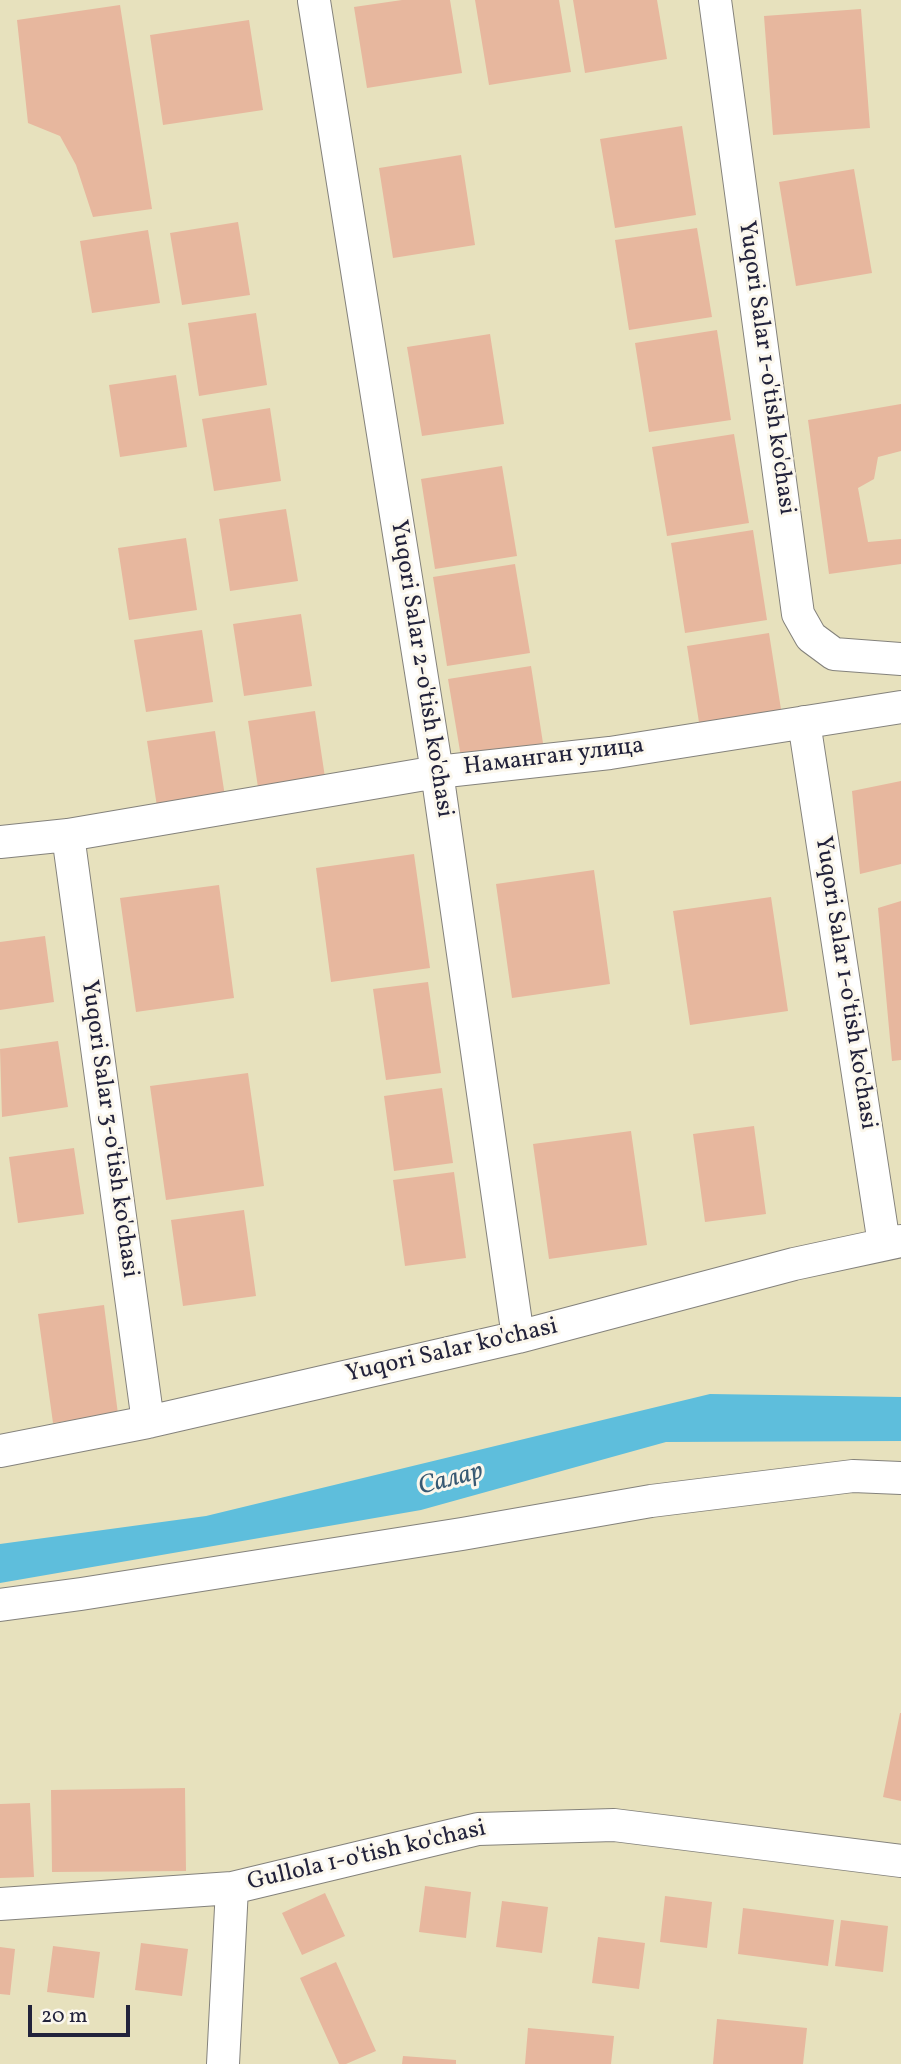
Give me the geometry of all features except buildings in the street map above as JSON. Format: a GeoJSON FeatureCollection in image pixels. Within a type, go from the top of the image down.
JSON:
{"type":"FeatureCollection","features":[{"type":"Feature","properties":{"kind":"street","name":"Yuqori Salar 1-o'tish ko'chasi"},"geometry":{"type":"LineString","coordinates":[[715,0],[798,614],[811,637],[835,654],[901,659]]}},
{"type":"Feature","properties":{"kind":"street","name":"Yuqori Salar 2-o'tish ko'chasi"},"geometry":{"type":"LineString","coordinates":[[314,1],[437,772],[518,1338]]}},
{"type":"Feature","properties":{"kind":"street","name":"Наманган улица"},"geometry":{"type":"LineString","coordinates":[[0,842],[68,835],[437,772],[610,752],[901,707]]}},
{"type":"Feature","properties":{"kind":"street","name":"Yuqori Salar 1-o'tish ko'chasi"},"geometry":{"type":"LineString","coordinates":[[804,722],[892,1243]]}},
{"type":"Feature","properties":{"kind":"street","name":"Yuqori Salar 3-o'tish ko'chasi"},"geometry":{"type":"LineString","coordinates":[[68,835],[148,1422]]}},
{"type":"Feature","properties":{"kind":"street","name":"Yuqori Salar ko'chasi"},"geometry":{"type":"LineString","coordinates":[[0,1451],[148,1422],[518,1338],[794,1264],[892,1243]]}},
{"type":"Feature","properties":{"kind":"street"},"geometry":{"type":"LineString","coordinates":[[0,1605],[462,1534],[651,1501],[853,1476],[901,1478]]}},
{"type":"Feature","properties":{"kind":"street","name":"Gullola 1-o'tish ko'chasi"},"geometry":{"type":"LineString","coordinates":[[0,1904],[232,1888],[478,1829],[614,1825],[901,1861]]}},
{"type":"Feature","properties":{"kind":"street"},"geometry":{"type":"LineString","coordinates":[[223,2064],[232,1888]]}},
{"type":"Feature","properties":{"kind":"water","name":"Салар"},"geometry":{"type":"Polygon","coordinates":[[[710,1394],[901,1397],[901,1441],[666,1442],[421,1510],[0,1583],[0,1544],[206,1516],[710,1394]]]}}]}
